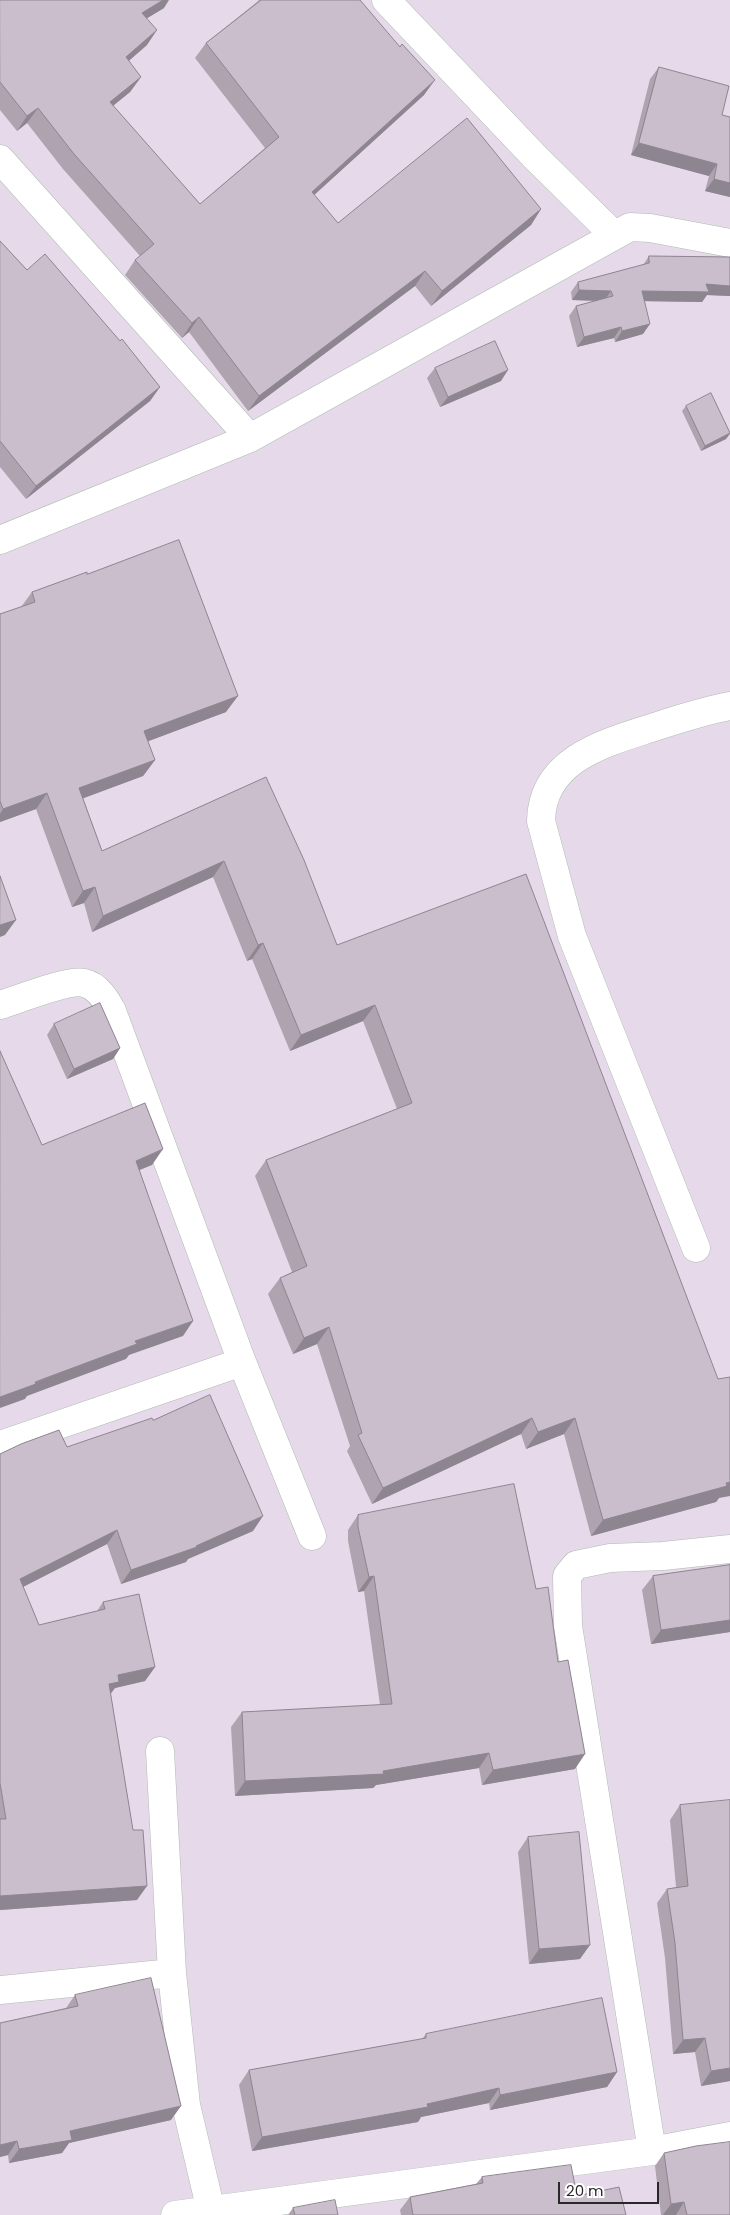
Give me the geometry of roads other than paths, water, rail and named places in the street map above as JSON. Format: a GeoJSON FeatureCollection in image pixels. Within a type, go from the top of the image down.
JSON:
{"type":"FeatureCollection","features":[{"type":"Feature","properties":{"kind":"street"},"geometry":{"type":"LineString","coordinates":[[386,0],[535,157],[614,235]]}},
{"type":"Feature","properties":{"kind":"street"},"geometry":{"type":"LineString","coordinates":[[0,159],[250,438]]}},
{"type":"Feature","properties":{"kind":"street"},"geometry":{"type":"LineString","coordinates":[[0,540],[250,438],[630,227],[650,228],[730,243]]}},
{"type":"Feature","properties":{"kind":"street"},"geometry":{"type":"LineString","coordinates":[[696,1248],[572,936],[541,821],[541,806],[548,787],[567,766],[599,745],[702,711],[730,706]]}},
{"type":"Feature","properties":{"kind":"street"},"geometry":{"type":"LineString","coordinates":[[0,1005],[75,983],[84,983],[104,997],[112,1010],[242,1362],[312,1536]]}},
{"type":"Feature","properties":{"kind":"street"},"geometry":{"type":"LineString","coordinates":[[0,1445],[242,1362]]}},
{"type":"Feature","properties":{"kind":"street"},"geometry":{"type":"LineString","coordinates":[[652,2151],[568,1626],[567,1576],[576,1565],[610,1558],[663,1556],[730,1549]]}},
{"type":"Feature","properties":{"kind":"street"},"geometry":{"type":"LineString","coordinates":[[160,1751],[172,1973],[186,2105],[211,2211]]}},
{"type":"Feature","properties":{"kind":"street"},"geometry":{"type":"LineString","coordinates":[[0,1990],[172,1973]]}},
{"type":"Feature","properties":{"kind":"street"},"geometry":{"type":"LineString","coordinates":[[175,2215],[652,2151],[730,2136]]}}]}
